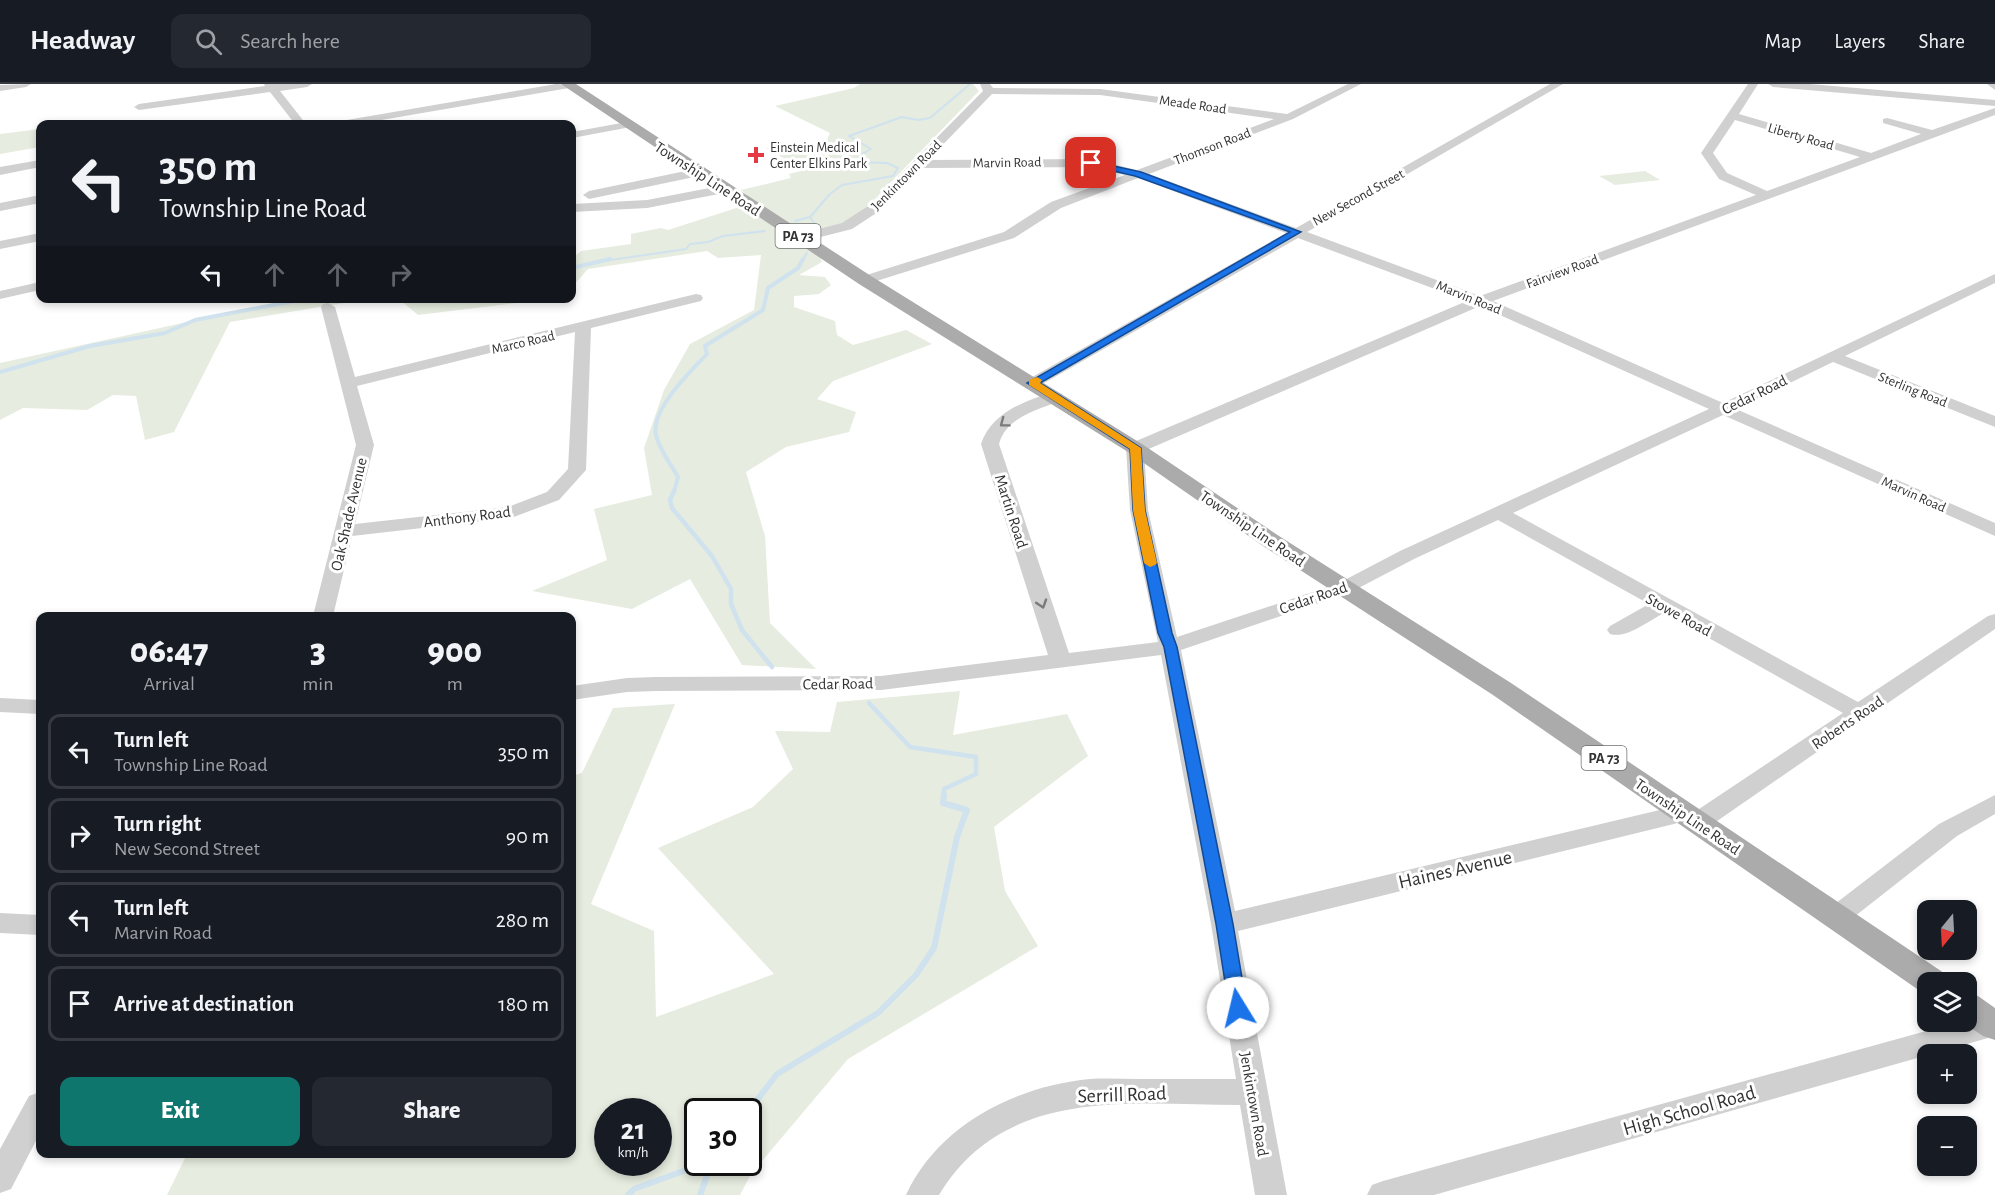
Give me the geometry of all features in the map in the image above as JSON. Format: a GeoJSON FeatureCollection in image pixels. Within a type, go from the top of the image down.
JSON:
{"type":"FeatureCollection","features":[{"type":"Feature","properties":{"kind":"main road","name":"Township Line Road"},"geometry":{"type":"LineString","coordinates":[[568,85],[865,280],[1135,448],[1344,588],[1502,689],[1917,972]]}},
{"type":"Feature","properties":{"kind":"main road"},"geometry":{"type":"LineString","coordinates":[[1977,1013],[1995,1025]]}},
{"type":"Feature","properties":{"kind":"street"},"geometry":{"type":"LineString","coordinates":[[0,88],[26,84]]}},
{"type":"Feature","properties":{"kind":"street"},"geometry":{"type":"LineString","coordinates":[[139,107],[271,87],[307,84]]}},
{"type":"Feature","properties":{"kind":"street","name":"Thomson Road"},"geometry":{"type":"LineString","coordinates":[[865,280],[1009,235],[1056,205],[1288,117],[1356,84]]}},
{"type":"Feature","properties":{"kind":"street","name":"New Second Street"},"geometry":{"type":"LineString","coordinates":[[1033,383],[1558,84]]}},
{"type":"Feature","properties":{"kind":"street"},"geometry":{"type":"LineString","coordinates":[[1753,84],[1707,153],[1723,176],[1767,195]]}},
{"type":"Feature","properties":{"kind":"street"},"geometry":{"type":"LineString","coordinates":[[1773,84],[1995,103]]}},
{"type":"Feature","properties":{"kind":"street"},"geometry":{"type":"LineString","coordinates":[[1992,84],[1995,87]]}},
{"type":"Feature","properties":{"kind":"street"},"geometry":{"type":"LineString","coordinates":[[364,120],[568,85]]}},
{"type":"Feature","properties":{"kind":"street"},"geometry":{"type":"LineString","coordinates":[[271,87],[298,120]]}},
{"type":"Feature","properties":{"kind":"street","name":"Meade Road"},"geometry":{"type":"LineString","coordinates":[[987,87],[1100,92],[1288,117]]}},
{"type":"Feature","properties":{"kind":"street","name":"Jenkintown Road"},"geometry":{"type":"LineString","coordinates":[[801,238],[826,233],[857,219],[876,207],[987,87]]}},
{"type":"Feature","properties":{"kind":"street","name":"Fairview Road"},"geometry":{"type":"LineString","coordinates":[[1135,448],[1480,301],[1995,111]]}},
{"type":"Feature","properties":{"kind":"street","name":"Liberty Road"},"geometry":{"type":"LineString","coordinates":[[1731,115],[1870,156]]}},
{"type":"Feature","properties":{"kind":"street"},"geometry":{"type":"LineString","coordinates":[[1979,117],[1995,121]]}},
{"type":"Feature","properties":{"kind":"street"},"geometry":{"type":"LineString","coordinates":[[1887,122],[1933,134]]}},
{"type":"Feature","properties":{"kind":"street"},"geometry":{"type":"LineString","coordinates":[[576,134],[627,125]]}},
{"type":"Feature","properties":{"kind":"street","name":"Marvin Road"},"geometry":{"type":"LineString","coordinates":[[918,164],[1082,163],[1138,174],[1480,301],[1995,530]]}},
{"type":"Feature","properties":{"kind":"street"},"geometry":{"type":"LineString","coordinates":[[0,171],[36,165]]}},
{"type":"Feature","properties":{"kind":"street"},"geometry":{"type":"LineString","coordinates":[[576,198],[700,172]]}},
{"type":"Feature","properties":{"kind":"street"},"geometry":{"type":"LineString","coordinates":[[576,207],[647,204],[725,189]]}},
{"type":"Feature","properties":{"kind":"street"},"geometry":{"type":"LineString","coordinates":[[0,207],[36,200]]}},
{"type":"Feature","properties":{"kind":"street"},"geometry":{"type":"LineString","coordinates":[[0,245],[36,238]]}},
{"type":"Feature","properties":{"kind":"street","name":"Cedar Road"},"geometry":{"type":"LineString","coordinates":[[576,692],[627,685],[663,683],[881,683],[1170,647],[1344,588],[1407,555],[1724,409],[1995,278]]}},
{"type":"Feature","properties":{"kind":"street"},"geometry":{"type":"LineString","coordinates":[[0,295],[36,287]]}},
{"type":"Feature","properties":{"kind":"street","name":"Marco Road"},"geometry":{"type":"LineString","coordinates":[[348,383],[583,328],[696,298]]}},
{"type":"Feature","properties":{"kind":"street","name":"Oak Shade Avenue"},"geometry":{"type":"LineString","coordinates":[[324,612],[365,445],[328,307]]}},
{"type":"Feature","properties":{"kind":"street","name":"Anthony Road"},"geometry":{"type":"LineString","coordinates":[[345,531],[511,512],[553,496],[577,470],[583,328]]}},
{"type":"Feature","properties":{"kind":"street","name":"Sterling Road"},"geometry":{"type":"LineString","coordinates":[[1831,356],[1995,422]]}},
{"type":"Feature","properties":{"kind":"street","name":"Martin Road"},"geometry":{"type":"LineString","coordinates":[[1056,397],[1004,421],[994,431],[990,444],[1060,659]]}},
{"type":"Feature","properties":{"kind":"street","name":"Jenkintown Road"},"geometry":{"type":"LineString","coordinates":[[1135,448],[1139,510],[1170,647],[1224,924],[1271,1195]]}},
{"type":"Feature","properties":{"kind":"street","name":"Stowe Road"},"geometry":{"type":"LineString","coordinates":[[1499,513],[1860,713]]}},
{"type":"Feature","properties":{"kind":"street"},"geometry":{"type":"LineString","coordinates":[[1617,630],[1663,605]]}},
{"type":"Feature","properties":{"kind":"street","name":"Roberts Road"},"geometry":{"type":"LineString","coordinates":[[1691,818],[1860,713],[1995,621]]}},
{"type":"Feature","properties":{"kind":"street"},"geometry":{"type":"LineString","coordinates":[[0,705],[36,707]]}},
{"type":"Feature","properties":{"kind":"street"},"geometry":{"type":"LineString","coordinates":[[1836,917],[1948,830],[1995,803]]}},
{"type":"Feature","properties":{"kind":"street","name":"Haines Avenue"},"geometry":{"type":"LineString","coordinates":[[1224,924],[1691,818]]}},
{"type":"Feature","properties":{"kind":"street"},"geometry":{"type":"LineString","coordinates":[[0,923],[36,925]]}},
{"type":"Feature","properties":{"kind":"street","name":"High School Road"},"geometry":{"type":"LineString","coordinates":[[1383,1195],[1995,1025]]}},
{"type":"Feature","properties":{"kind":"street","name":"Serrill Road"},"geometry":{"type":"LineString","coordinates":[[922,1195],[930,1178],[967,1138],[1008,1113],[1039,1102],[1082,1092],[1252,1092]]}},
{"type":"Feature","properties":{"kind":"street"},"geometry":{"type":"LineString","coordinates":[[0,1179],[36,1112]]}},
{"type":"Feature","properties":{"kind":"shaded area"},"geometry":{"type":"Polygon","coordinates":[[[860,84],[973,84],[979,91],[869,205],[846,222],[813,233],[822,262],[799,275],[825,277],[831,285],[819,294],[794,296],[794,307],[835,321],[837,335],[853,345],[906,330],[932,344],[833,381],[817,399],[856,412],[849,432],[786,447],[746,472],[765,536],[770,623],[816,669],[742,665],[690,579],[632,609],[532,591],[607,560],[594,509],[652,495],[644,448],[664,390],[690,344],[754,310],[761,255],[718,258],[707,251],[588,269],[576,282],[576,255],[581,251],[631,244],[631,234],[661,228],[668,230],[755,202],[741,190],[791,178],[789,174],[805,170],[766,148],[812,146],[827,140],[830,133],[775,106],[854,88],[860,84]]]}},
{"type":"Feature","properties":{"kind":"shaded area"},"geometry":{"type":"Polygon","coordinates":[[[36,130],[36,148],[0,154],[0,134],[36,130]]]}},
{"type":"Feature","properties":{"kind":"shaded area"},"geometry":{"type":"Polygon","coordinates":[[[1645,171],[1660,180],[1615,185],[1599,176],[1645,171]]]}},
{"type":"Feature","properties":{"kind":"shaded area"},"geometry":{"type":"Polygon","coordinates":[[[275,303],[344,303],[230,322],[174,432],[145,440],[136,396],[113,395],[87,410],[23,408],[0,420],[0,363],[275,303]]]}},
{"type":"Feature","properties":{"kind":"shaded area"},"geometry":{"type":"Polygon","coordinates":[[[404,303],[516,303],[418,315],[404,303]]]}},
{"type":"Feature","properties":{"kind":"shaded area"},"geometry":{"type":"Polygon","coordinates":[[[960,691],[953,735],[1067,714],[1088,756],[994,827],[1005,891],[1038,946],[848,1059],[762,1161],[762,1098],[684,1098],[684,1176],[750,1176],[740,1195],[167,1195],[185,1158],[576,1158],[576,775],[582,773],[613,708],[675,704],[591,904],[654,931],[656,1017],[774,974],[658,848],[753,807],[793,769],[775,731],[830,732],[837,702],[960,691]]]}},
{"type":"Feature","properties":{"kind":"waterway"},"geometry":{"type":"LineString","coordinates":[[810,217],[830,194],[842,185],[893,176],[898,168],[887,163],[857,162],[862,154],[871,149],[849,136],[902,117],[918,120],[930,118],[970,84]]}},
{"type":"Feature","properties":{"kind":"waterway"},"geometry":{"type":"LineString","coordinates":[[795,221],[810,217]]}},
{"type":"Feature","properties":{"kind":"waterway"},"geometry":{"type":"LineString","coordinates":[[810,217],[819,230]]}},
{"type":"Feature","properties":{"kind":"waterway"},"geometry":{"type":"LineString","coordinates":[[604,261],[686,249],[690,244],[708,242],[723,236],[765,231]]}},
{"type":"Feature","properties":{"kind":"waterway"},"geometry":{"type":"LineString","coordinates":[[802,261],[807,253]]}},
{"type":"Feature","properties":{"kind":"waterway"},"geometry":{"type":"LineString","coordinates":[[576,267],[610,259]]}},
{"type":"Feature","properties":{"kind":"waterway"},"geometry":{"type":"LineString","coordinates":[[674,492],[678,477],[662,451],[656,435],[659,414],[665,403],[707,354],[705,346],[763,310],[768,288],[798,268],[803,259]]}},
{"type":"Feature","properties":{"kind":"waterway"},"geometry":{"type":"LineString","coordinates":[[0,372],[90,346],[165,333],[195,320],[284,303]]}},
{"type":"Feature","properties":{"kind":"waterway"},"geometry":{"type":"LineString","coordinates":[[674,491],[670,500],[672,508],[712,556],[731,589],[731,604],[742,630],[772,667]]}},
{"type":"Feature","properties":{"kind":"waterway"},"geometry":{"type":"LineString","coordinates":[[869,703],[910,747],[976,757],[976,774],[944,789],[943,796]]}},
{"type":"Feature","properties":{"kind":"waterway"},"geometry":{"type":"LineString","coordinates":[[759,1098],[777,1074],[878,1013],[916,975],[934,948],[957,837],[967,810],[943,803],[944,795]]}},
{"type":"Feature","properties":{"kind":"waterway"},"geometry":{"type":"LineString","coordinates":[[628,1195],[634,1189],[684,1171]]}},
{"type":"Feature","properties":{"kind":"waterway"},"geometry":{"type":"LineString","coordinates":[[700,1195],[707,1176]]}},
{"type":"Feature","properties":{"kind":"slow traffic"},"geometry":{"type":"LineString","coordinates":[[1037,380],[1033,383],[1135,448],[1139,510],[1150,563]]}},
{"type":"Feature","properties":{"kind":"place","name":"Einstein Medical Center Elkins Park"},"geometry":{"type":"Point","coordinates":[756,155]}},
{"type":"Feature","properties":{"kind":"route"},"geometry":{"type":"LineString","coordinates":[[1091,163],[1138,174],[1297,232],[1033,383],[1135,448],[1139,510],[1170,647],[1238,1008]]}}]}
